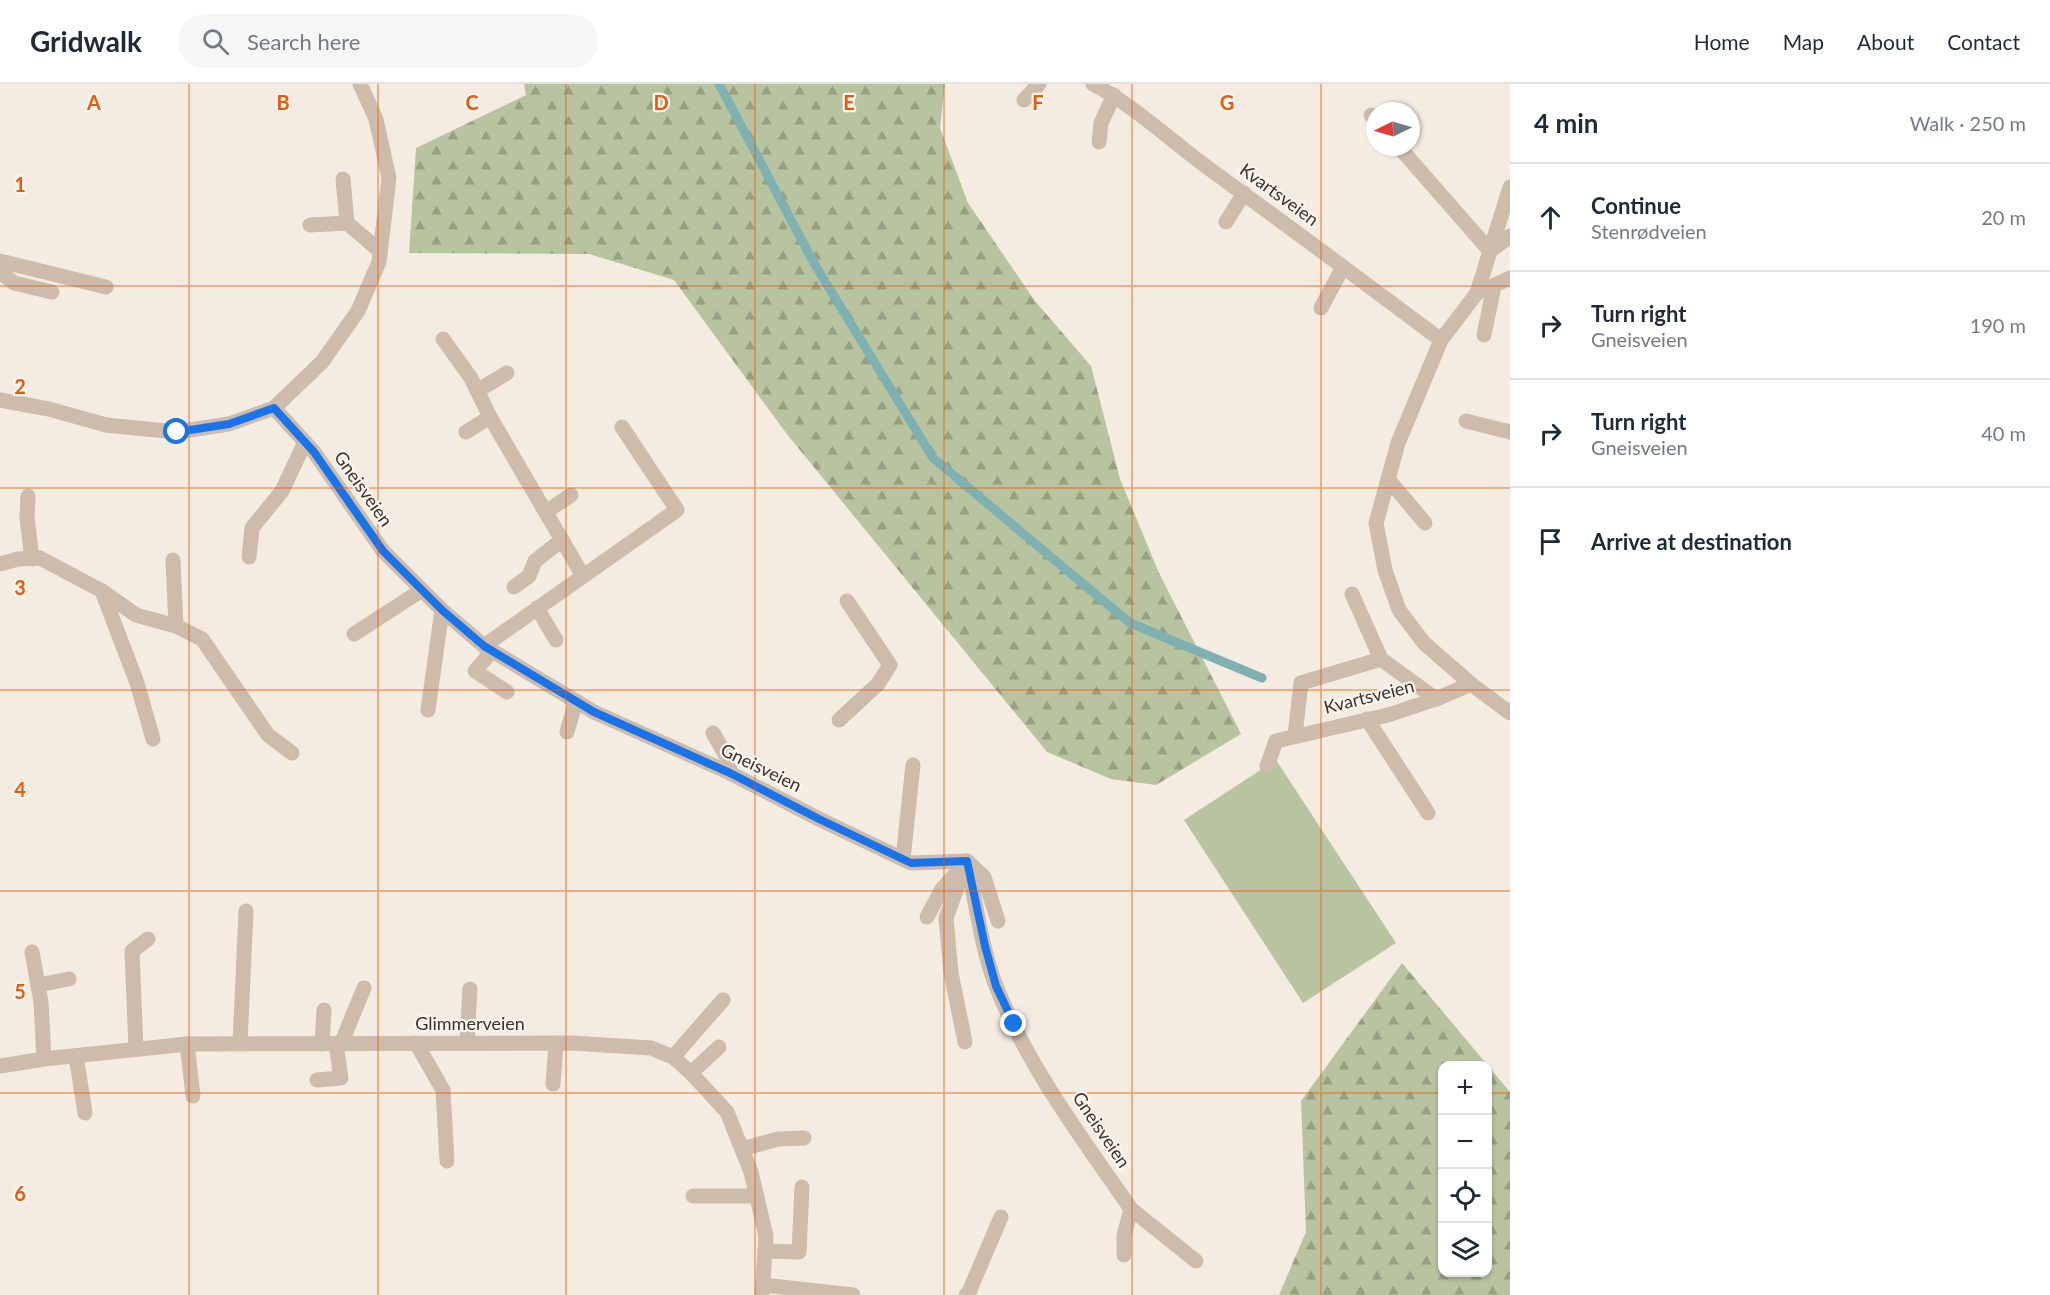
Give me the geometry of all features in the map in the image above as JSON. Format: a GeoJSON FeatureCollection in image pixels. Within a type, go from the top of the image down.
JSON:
{"type":"FeatureCollection","features":[{"type":"Feature","properties":{"kind":"street"},"geometry":{"type":"LineString","coordinates":[[1024,100],[1040,84]]}},
{"type":"Feature","properties":{"kind":"street","name":"Kvartsveien"},"geometry":{"type":"LineString","coordinates":[[1093,84],[1114,95],[1441,340]]}},
{"type":"Feature","properties":{"kind":"street"},"geometry":{"type":"LineString","coordinates":[[0,400],[49,409],[106,425],[177,432],[229,424],[274,408],[322,362],[358,311],[379,262],[389,178],[376,119],[362,85]]}},
{"type":"Feature","properties":{"kind":"street"},"geometry":{"type":"LineString","coordinates":[[1100,142],[1101,123],[1114,95]]}},
{"type":"Feature","properties":{"kind":"street"},"geometry":{"type":"LineString","coordinates":[[1407,156],[1490,251]]}},
{"type":"Feature","properties":{"kind":"street"},"geometry":{"type":"LineString","coordinates":[[343,179],[347,223]]}},
{"type":"Feature","properties":{"kind":"street"},"geometry":{"type":"LineString","coordinates":[[1510,187],[1477,293],[1441,340],[1398,443],[1376,522],[1385,570],[1399,610],[1424,643],[1470,684],[1510,713]]}},
{"type":"Feature","properties":{"kind":"street"},"geometry":{"type":"LineString","coordinates":[[1226,222],[1244,193]]}},
{"type":"Feature","properties":{"kind":"street"},"geometry":{"type":"LineString","coordinates":[[310,225],[347,223],[380,251]]}},
{"type":"Feature","properties":{"kind":"street"},"geometry":{"type":"LineString","coordinates":[[1490,251],[1510,236]]}},
{"type":"Feature","properties":{"kind":"street"},"geometry":{"type":"LineString","coordinates":[[0,261],[106,287]]}},
{"type":"Feature","properties":{"kind":"street"},"geometry":{"type":"LineString","coordinates":[[1321,308],[1343,267]]}},
{"type":"Feature","properties":{"kind":"street"},"geometry":{"type":"LineString","coordinates":[[0,272],[14,283],[52,292]]}},
{"type":"Feature","properties":{"kind":"street"},"geometry":{"type":"LineString","coordinates":[[1477,293],[1510,279]]}},
{"type":"Feature","properties":{"kind":"street"},"geometry":{"type":"LineString","coordinates":[[1484,335],[1494,286]]}},
{"type":"Feature","properties":{"kind":"street"},"geometry":{"type":"LineString","coordinates":[[443,339],[471,378],[490,417],[583,576]]}},
{"type":"Feature","properties":{"kind":"street"},"geometry":{"type":"LineString","coordinates":[[477,391],[507,373]]}},
{"type":"Feature","properties":{"kind":"street","name":"Gneisveien"},"geometry":{"type":"LineString","coordinates":[[274,408],[305,442],[383,551],[442,610],[488,648],[594,712],[730,773],[911,863],[967,861],[996,986],[1035,1066],[1131,1209],[1196,1261]]}},
{"type":"Feature","properties":{"kind":"street"},"geometry":{"type":"LineString","coordinates":[[466,432],[490,417]]}},
{"type":"Feature","properties":{"kind":"street"},"geometry":{"type":"LineString","coordinates":[[1466,421],[1510,432]]}},
{"type":"Feature","properties":{"kind":"street"},"geometry":{"type":"LineString","coordinates":[[507,692],[475,671],[488,648],[537,608],[677,510],[622,427]]}},
{"type":"Feature","properties":{"kind":"street"},"geometry":{"type":"LineString","coordinates":[[249,557],[252,528],[282,491],[305,442]]}},
{"type":"Feature","properties":{"kind":"street"},"geometry":{"type":"LineString","coordinates":[[1388,479],[1425,523]]}},
{"type":"Feature","properties":{"kind":"street"},"geometry":{"type":"LineString","coordinates":[[546,512],[571,495]]}},
{"type":"Feature","properties":{"kind":"street"},"geometry":{"type":"LineString","coordinates":[[28,496],[27,517],[32,559]]}},
{"type":"Feature","properties":{"kind":"street"},"geometry":{"type":"LineString","coordinates":[[514,587],[529,576],[535,561],[562,540]]}},
{"type":"Feature","properties":{"kind":"street"},"geometry":{"type":"LineString","coordinates":[[0,564],[18,559],[40,558],[102,591],[136,615],[176,626],[202,639],[268,735],[292,753]]}},
{"type":"Feature","properties":{"kind":"street"},"geometry":{"type":"LineString","coordinates":[[173,561],[176,626]]}},
{"type":"Feature","properties":{"kind":"street"},"geometry":{"type":"LineString","coordinates":[[354,634],[422,590]]}},
{"type":"Feature","properties":{"kind":"street"},"geometry":{"type":"LineString","coordinates":[[102,591],[137,683],[153,740]]}},
{"type":"Feature","properties":{"kind":"street"},"geometry":{"type":"LineString","coordinates":[[1352,594],[1381,659],[1436,699]]}},
{"type":"Feature","properties":{"kind":"street"},"geometry":{"type":"LineString","coordinates":[[839,720],[878,684],[890,665],[847,601]]}},
{"type":"Feature","properties":{"kind":"street"},"geometry":{"type":"LineString","coordinates":[[537,608],[556,640]]}},
{"type":"Feature","properties":{"kind":"street"},"geometry":{"type":"LineString","coordinates":[[428,710],[442,610]]}},
{"type":"Feature","properties":{"kind":"street"},"geometry":{"type":"LineString","coordinates":[[1295,735],[1301,683],[1381,659]]}},
{"type":"Feature","properties":{"kind":"street","name":"Kvartsveien"},"geometry":{"type":"LineString","coordinates":[[1267,766],[1276,741],[1388,715],[1436,699],[1470,684]]}},
{"type":"Feature","properties":{"kind":"street"},"geometry":{"type":"LineString","coordinates":[[567,732],[576,701]]}},
{"type":"Feature","properties":{"kind":"street"},"geometry":{"type":"LineString","coordinates":[[1367,719],[1428,813]]}},
{"type":"Feature","properties":{"kind":"street"},"geometry":{"type":"LineString","coordinates":[[713,733],[729,761],[730,773]]}},
{"type":"Feature","properties":{"kind":"street"},"geometry":{"type":"LineString","coordinates":[[903,859],[913,765]]}},
{"type":"Feature","properties":{"kind":"street"},"geometry":{"type":"LineString","coordinates":[[927,917],[942,889],[967,861]]}},
{"type":"Feature","properties":{"kind":"street"},"geometry":{"type":"LineString","coordinates":[[967,861],[984,877],[999,921]]}},
{"type":"Feature","properties":{"kind":"street"},"geometry":{"type":"LineString","coordinates":[[965,1042],[951,973],[946,918],[967,861]]}},
{"type":"Feature","properties":{"kind":"street"},"geometry":{"type":"LineString","coordinates":[[240,1044],[246,911]]}},
{"type":"Feature","properties":{"kind":"street"},"geometry":{"type":"LineString","coordinates":[[136,1049],[140,1009],[132,951],[148,939]]}},
{"type":"Feature","properties":{"kind":"street"},"geometry":{"type":"LineString","coordinates":[[32,952],[41,1002],[44,1059]]}},
{"type":"Feature","properties":{"kind":"street"},"geometry":{"type":"LineString","coordinates":[[38,985],[69,979]]}},
{"type":"Feature","properties":{"kind":"street"},"geometry":{"type":"LineString","coordinates":[[333,1044],[364,988]]}},
{"type":"Feature","properties":{"kind":"street"},"geometry":{"type":"LineString","coordinates":[[467,1043],[470,989]]}},
{"type":"Feature","properties":{"kind":"street"},"geometry":{"type":"LineString","coordinates":[[673,1057],[723,1000]]}},
{"type":"Feature","properties":{"kind":"street"},"geometry":{"type":"LineString","coordinates":[[317,1080],[341,1078],[324,1011]]}},
{"type":"Feature","properties":{"kind":"street"},"geometry":{"type":"LineString","coordinates":[[416,1043],[444,1090],[447,1161]]}},
{"type":"Feature","properties":{"kind":"street"},"geometry":{"type":"LineString","coordinates":[[553,1084],[556,1043]]}},
{"type":"Feature","properties":{"kind":"street","name":"Glimmerveien"},"geometry":{"type":"LineString","coordinates":[[0,1066],[44,1059],[187,1044],[556,1043],[651,1048],[673,1057],[727,1112],[751,1172],[766,1236],[763,1290]]}},
{"type":"Feature","properties":{"kind":"street"},"geometry":{"type":"LineString","coordinates":[[187,1044],[193,1096]]}},
{"type":"Feature","properties":{"kind":"street"},"geometry":{"type":"LineString","coordinates":[[691,1073],[719,1047]]}},
{"type":"Feature","properties":{"kind":"street"},"geometry":{"type":"LineString","coordinates":[[76,1056],[85,1113]]}},
{"type":"Feature","properties":{"kind":"street"},"geometry":{"type":"LineString","coordinates":[[742,1149],[778,1139],[804,1138]]}},
{"type":"Feature","properties":{"kind":"street"},"geometry":{"type":"LineString","coordinates":[[765,1251],[799,1252],[802,1187]]}},
{"type":"Feature","properties":{"kind":"street"},"geometry":{"type":"LineString","coordinates":[[693,1196],[756,1196]]}},
{"type":"Feature","properties":{"kind":"street"},"geometry":{"type":"LineString","coordinates":[[1124,1256],[1124,1236],[1131,1209]]}},
{"type":"Feature","properties":{"kind":"street"},"geometry":{"type":"LineString","coordinates":[[966,1295],[1001,1217]]}},
{"type":"Feature","properties":{"kind":"street"},"geometry":{"type":"LineString","coordinates":[[763,1290],[853,1295]]}},
{"type":"Feature","properties":{"kind":"green space"},"geometry":{"type":"Polygon","coordinates":[[[524,84],[945,84],[940,128],[968,203],[1035,301],[1091,366],[1120,479],[1159,573],[1241,734],[1156,785],[1111,779],[1047,752],[786,433],[674,280],[589,254],[409,253],[416,148],[526,95],[524,84]]]}},
{"type":"Feature","properties":{"kind":"green space"},"geometry":{"type":"Polygon","coordinates":[[[1276,760],[1396,943],[1303,1003],[1184,820],[1276,760]]]}},
{"type":"Feature","properties":{"kind":"green space"},"geometry":{"type":"Polygon","coordinates":[[[1402,963],[1484,1061],[1438,1061],[1438,1277],[1492,1277],[1492,1070],[1510,1092],[1510,1295],[1279,1295],[1306,1232],[1301,1101],[1402,963]]]}},
{"type":"Feature","properties":{"kind":"waterway"},"geometry":{"type":"LineString","coordinates":[[719,84],[815,265],[933,458],[1130,623],[1262,678]]}},
{"type":"Feature","properties":{"kind":"route"},"geometry":{"type":"LineString","coordinates":[[177,432],[229,424],[274,408],[314,452],[383,551],[442,610],[484,646],[594,712],[694,759],[730,773],[911,863],[967,861],[996,986],[1014,1024]]}}]}
